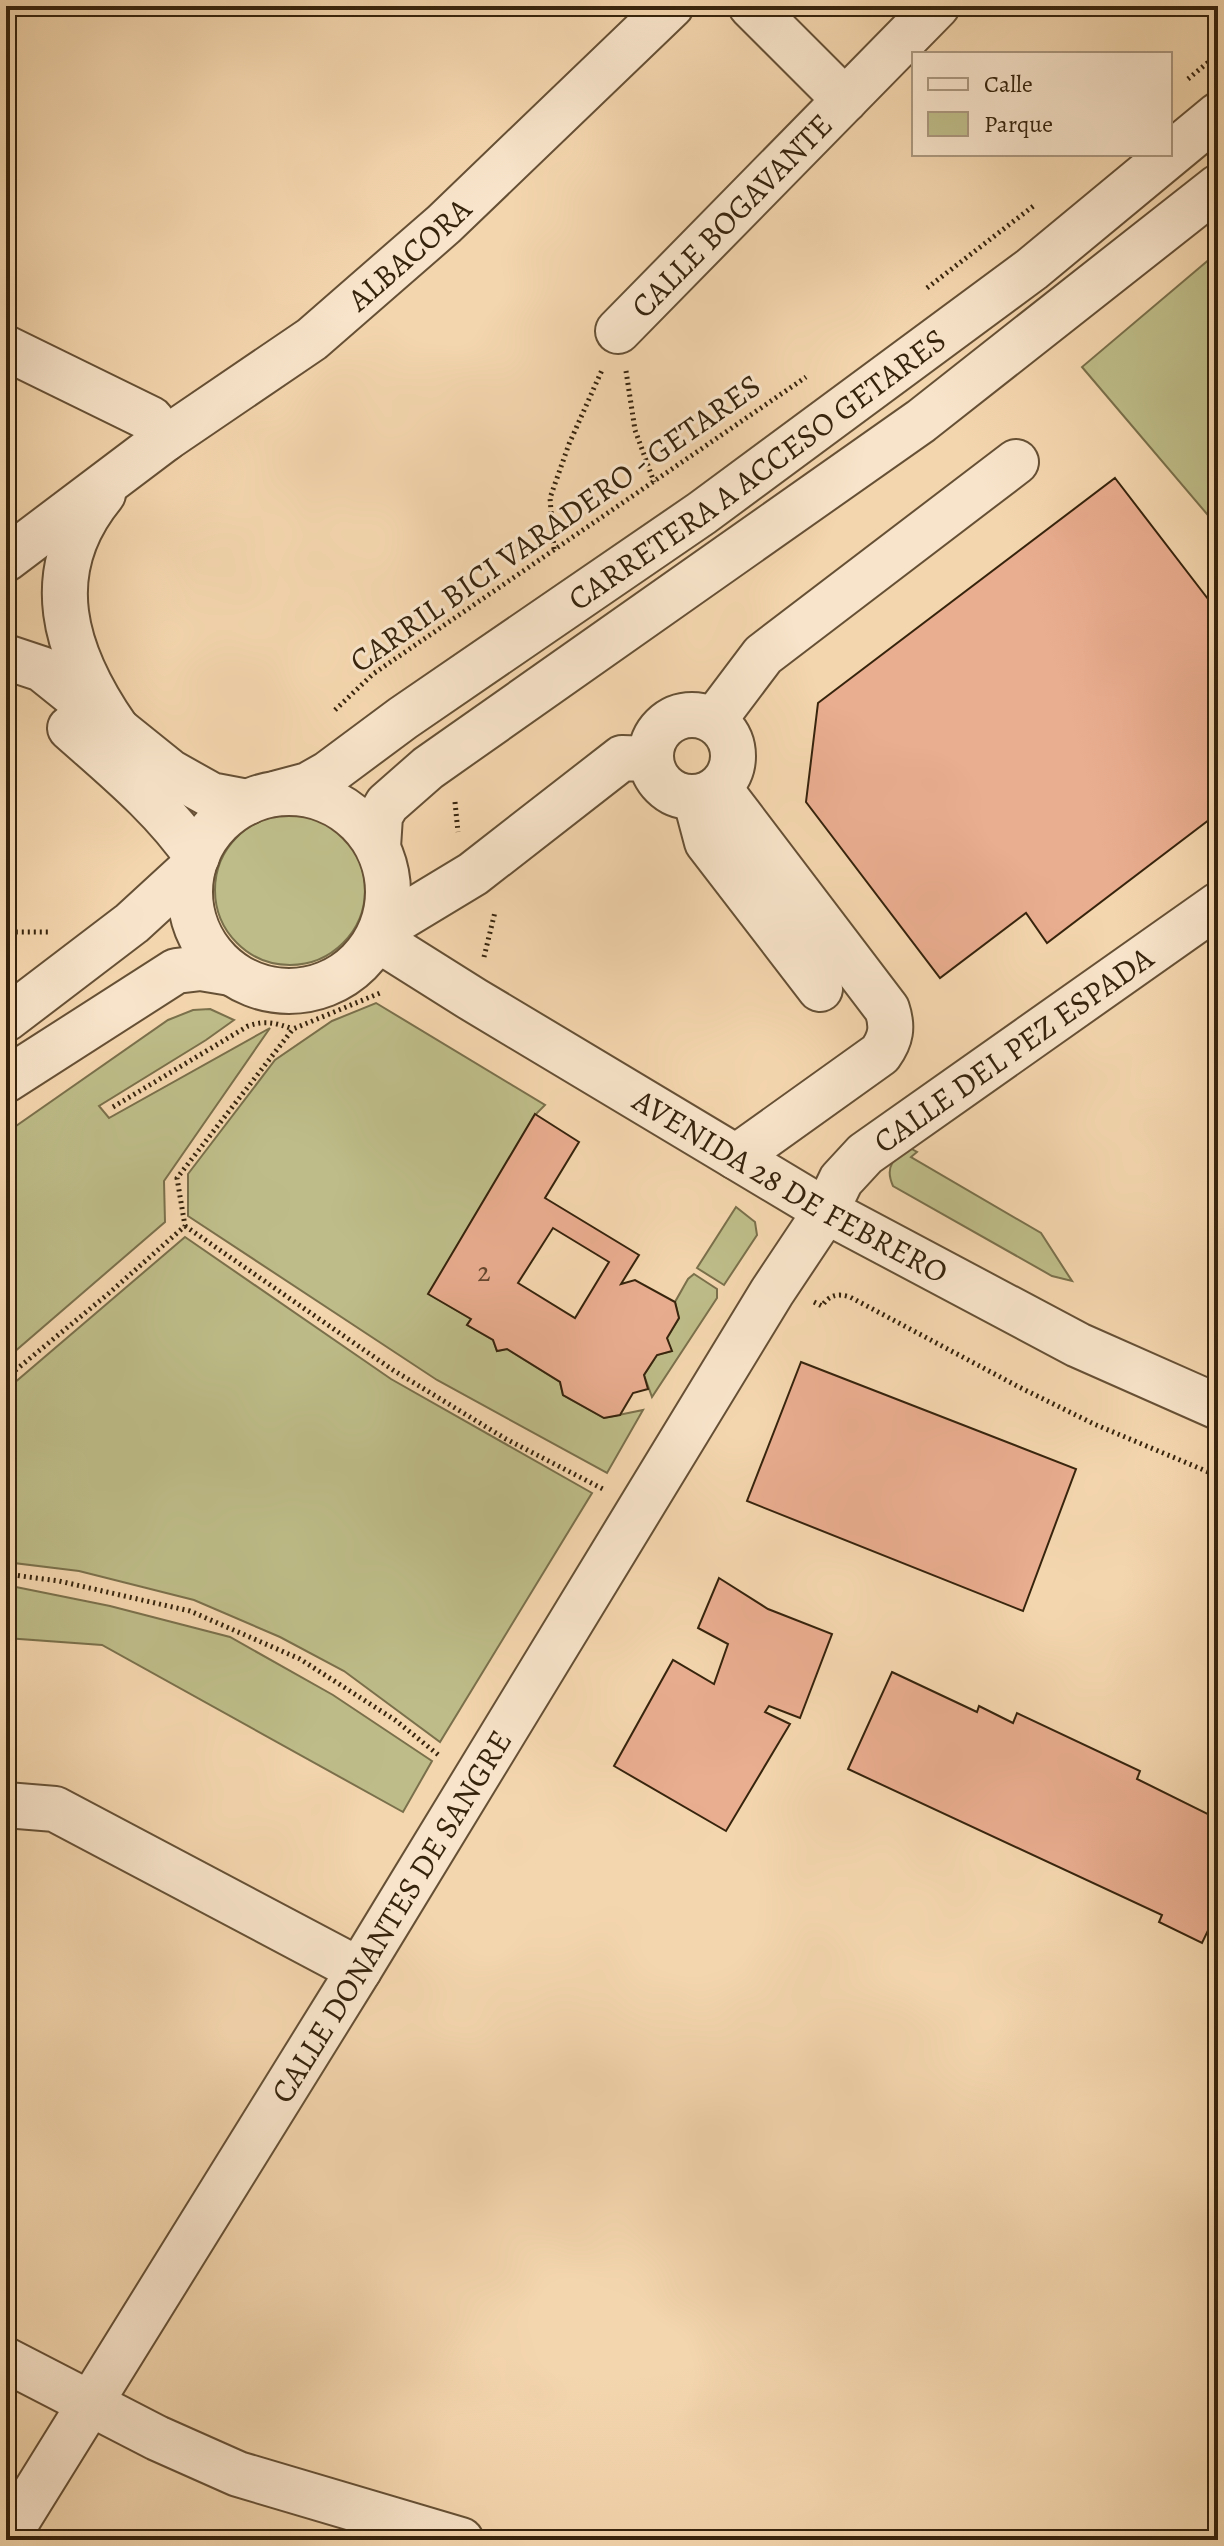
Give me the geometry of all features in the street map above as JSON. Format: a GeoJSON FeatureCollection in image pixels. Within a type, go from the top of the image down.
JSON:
{"type":"FeatureCollection","features":[{"type":"Feature","properties":{"kind":"street","name":"ALBACORA"},"geometry":{"type":"LineString","coordinates":[[6,559],[165,439],[312,339],[444,224],[671,6]]}},
{"type":"Feature","properties":{"kind":"street","name":"CALLE BOGAVANTE"},"geometry":{"type":"LineString","coordinates":[[751,6],[845,100]]}},
{"type":"Feature","properties":{"kind":"street","name":"CALLE BOGAVANTE"},"geometry":{"type":"LineString","coordinates":[[618,331],[937,6]]}},
{"type":"Feature","properties":{"kind":"street","name":"CARRETERA A ACCESO GETARES"},"geometry":{"type":"LineString","coordinates":[[1172,153],[1218,115]]}},
{"type":"Feature","properties":{"kind":"street","name":"CARRETERA A ACCESO GETARES"},"geometry":{"type":"LineString","coordinates":[[263,797],[308,785],[329,773],[403,718],[702,513],[1032,269],[1168,156]]}},
{"type":"Feature","properties":{"kind":"street","name":"CARRETERA A ACCESO GETARES"},"geometry":{"type":"LineString","coordinates":[[378,847],[380,816],[387,804],[428,768],[921,421],[1218,187]]}},
{"type":"Feature","properties":{"kind":"street"},"geometry":{"type":"LineString","coordinates":[[6,348],[151,419],[165,439]]}},
{"type":"Feature","properties":{"kind":"street"},"geometry":{"type":"LineString","coordinates":[[714,720],[763,655],[1016,462]]}},
{"type":"Feature","properties":{"kind":"street","name":"ALBACORA"},"geometry":{"type":"LineString","coordinates":[[117,729],[85,679],[69,637],[65,574],[85,516],[123,470]]}},
{"type":"Feature","properties":{"kind":"street"},"geometry":{"type":"LineString","coordinates":[[6,657],[42,669],[170,772],[211,795],[263,797],[302,793],[325,799],[346,811],[364,827],[378,847],[386,869],[389,893],[379,934],[363,959],[345,974],[323,985],[300,991],[276,990],[253,984],[231,973],[207,947],[192,914],[189,890],[201,845],[215,825],[233,809],[263,797]]}},
{"type":"Feature","properties":{"kind":"street"},"geometry":{"type":"LineString","coordinates":[[6,669],[158,809],[183,838],[195,862]]}},
{"type":"Feature","properties":{"kind":"street"},"geometry":{"type":"LineString","coordinates":[[689,714],[714,720],[731,740],[733,766],[707,793],[682,796],[670,791],[661,783],[651,759],[657,734],[665,724],[689,714]]}},
{"type":"Feature","properties":{"kind":"street"},"geometry":{"type":"LineString","coordinates":[[379,934],[473,874],[622,758],[651,759]]}},
{"type":"Feature","properties":{"kind":"street"},"geometry":{"type":"LineString","coordinates":[[707,793],[707,842],[820,989]]}},
{"type":"Feature","properties":{"kind":"street"},"geometry":{"type":"LineString","coordinates":[[707,793],[887,1009],[891,1020],[887,1044],[880,1054],[736,1157]]}},
{"type":"Feature","properties":{"kind":"street"},"geometry":{"type":"LineString","coordinates":[[6,1019],[132,923],[195,862]]}},
{"type":"Feature","properties":{"kind":"street","name":"CALLE DEL PEZ ESPADA"},"geometry":{"type":"LineString","coordinates":[[772,1292],[826,1211],[841,1180],[865,1154],[1218,905]]}},
{"type":"Feature","properties":{"kind":"street","name":"AVENIDA 28 DE FEBRERO"},"geometry":{"type":"LineString","coordinates":[[379,934],[826,1211],[1078,1345],[1218,1407]]}},
{"type":"Feature","properties":{"kind":"street"},"geometry":{"type":"LineString","coordinates":[[6,1080],[176,971],[201,968],[231,973]]}},
{"type":"Feature","properties":{"kind":"street","name":"CALLE DONANTES DE SANGRE"},"geometry":{"type":"LineString","coordinates":[[6,2539],[359,1970],[772,1292]]}},
{"type":"Feature","properties":{"kind":"street"},"geometry":{"type":"LineString","coordinates":[[6,1805],[55,1809],[359,1970]]}},
{"type":"Feature","properties":{"kind":"street"},"geometry":{"type":"LineString","coordinates":[[6,2360],[157,2438],[238,2474],[461,2540]]}},
{"type":"Feature","properties":{"kind":"path"},"geometry":{"type":"LineString","coordinates":[[1182,84],[1218,54]]}},
{"type":"Feature","properties":{"kind":"path"},"geometry":{"type":"LineString","coordinates":[[919,294],[1041,201]]}},
{"type":"Feature","properties":{"kind":"path"},"geometry":{"type":"LineString","coordinates":[[618,331],[635,430],[654,482]]}},
{"type":"Feature","properties":{"kind":"path"},"geometry":{"type":"LineString","coordinates":[[554,550],[550,498],[569,444],[618,331]]}},
{"type":"Feature","properties":{"kind":"path","name":"CARRIL BICI VARADERO - GETARES"},"geometry":{"type":"LineString","coordinates":[[333,712],[373,674],[808,376]]}},
{"type":"Feature","properties":{"kind":"path"},"geometry":{"type":"LineString","coordinates":[[6,939],[16,932],[53,932]]}},
{"type":"Feature","properties":{"kind":"path"},"geometry":{"type":"LineString","coordinates":[[391,989],[293,1029],[177,1178],[185,1226],[393,1370],[506,1439],[641,1508]]}},
{"type":"Feature","properties":{"kind":"path"},"geometry":{"type":"LineString","coordinates":[[113,1107],[248,1026],[262,1021],[293,1029]]}},
{"type":"Feature","properties":{"kind":"path"},"geometry":{"type":"LineString","coordinates":[[6,1378],[185,1226]]}},
{"type":"Feature","properties":{"kind":"path"},"geometry":{"type":"LineString","coordinates":[[6,1574],[59,1581],[190,1611],[300,1659],[395,1720],[472,1783]]}},
{"type":"Feature","properties":{"kind":"green space"},"geometry":{"type":"Polygon","coordinates":[[[1218,252],[1218,527],[1082,367],[1218,252]]]}},
{"type":"Feature","properties":{"kind":"green space"},"geometry":{"type":"Polygon","coordinates":[[[290,815],[319,820],[343,837],[360,861],[365,890],[360,919],[343,943],[319,960],[290,965],[261,960],[237,943],[220,919],[215,890],[220,861],[237,837],[261,820],[290,815]]]}},
{"type":"Feature","properties":{"kind":"green space"},"geometry":{"type":"Polygon","coordinates":[[[376,1003],[545,1105],[535,1115],[429,1294],[471,1319],[467,1325],[493,1340],[497,1351],[507,1349],[560,1382],[563,1395],[604,1418],[643,1410],[607,1473],[437,1380],[188,1216],[188,1174],[275,1060],[332,1021],[376,1003]]]}},
{"type":"Feature","properties":{"kind":"green space"},"geometry":{"type":"Polygon","coordinates":[[[210,1009],[234,1020],[99,1106],[109,1118],[270,1028],[164,1181],[165,1222],[6,1359],[6,1133],[168,1020],[193,1010],[210,1009]]]}},
{"type":"Feature","properties":{"kind":"green space"},"geometry":{"type":"Polygon","coordinates":[[[910,1148],[917,1152],[911,1157],[1041,1233],[1072,1281],[1052,1276],[893,1186],[890,1179],[892,1163],[910,1148]]]}},
{"type":"Feature","properties":{"kind":"green space"},"geometry":{"type":"Polygon","coordinates":[[[736,1207],[755,1222],[757,1235],[724,1285],[697,1268],[736,1207]]]}},
{"type":"Feature","properties":{"kind":"green space"},"geometry":{"type":"Polygon","coordinates":[[[185,1237],[391,1379],[592,1493],[440,1742],[344,1671],[280,1637],[194,1600],[79,1571],[6,1562],[6,1390],[185,1237]]]}},
{"type":"Feature","properties":{"kind":"green space"},"geometry":{"type":"Polygon","coordinates":[[[694,1274],[717,1289],[717,1298],[652,1397],[644,1375],[657,1355],[671,1351],[667,1338],[679,1318],[675,1302],[694,1274]]]}},
{"type":"Feature","properties":{"kind":"green space"},"geometry":{"type":"Polygon","coordinates":[[[6,1585],[110,1606],[230,1637],[333,1695],[432,1761],[403,1812],[102,1645],[6,1638],[6,1585]]]}},
{"type":"Feature","properties":{"kind":"building"},"geometry":{"type":"Polygon","coordinates":[[[1115,478],[1218,612],[1218,813],[1047,943],[1026,913],[940,978],[806,802],[818,703],[1115,478]]]}},
{"type":"Feature","properties":{"kind":"building"},"geometry":{"type":"Polygon","coordinates":[[[535,1114],[579,1142],[545,1198],[639,1255],[621,1284],[635,1280],[675,1302],[679,1318],[667,1338],[672,1351],[657,1355],[644,1375],[648,1389],[633,1393],[620,1415],[604,1418],[563,1395],[560,1382],[507,1349],[497,1351],[493,1340],[467,1325],[471,1319],[428,1294],[535,1114]],[[553,1228],[518,1283],[575,1318],[609,1262],[553,1228]]]}},
{"type":"Feature","properties":{"kind":"building"},"geometry":{"type":"Polygon","coordinates":[[[801,1362],[1076,1469],[1023,1611],[747,1501],[801,1362]]]}},
{"type":"Feature","properties":{"kind":"building"},"geometry":{"type":"Polygon","coordinates":[[[719,1578],[768,1609],[832,1634],[800,1718],[769,1706],[765,1712],[790,1724],[726,1831],[614,1766],[673,1660],[714,1684],[728,1644],[698,1628],[719,1578]]]}},
{"type":"Feature","properties":{"kind":"building"},"geometry":{"type":"Polygon","coordinates":[[[892,1672],[977,1712],[979,1706],[1013,1723],[1017,1713],[1140,1771],[1137,1779],[1218,1819],[1218,1922],[1213,1920],[1202,1943],[1159,1922],[1162,1915],[848,1769],[892,1672]]]}}]}
